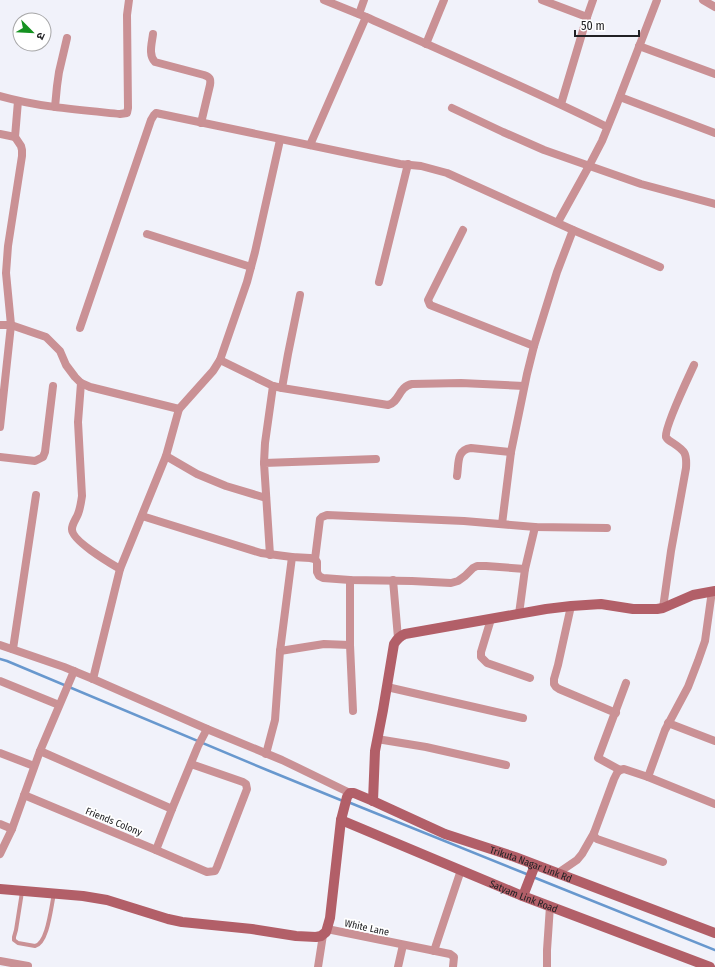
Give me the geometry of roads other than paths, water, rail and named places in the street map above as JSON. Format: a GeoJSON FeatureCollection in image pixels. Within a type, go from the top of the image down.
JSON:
{"type":"FeatureCollection","features":[{"type":"Feature","properties":{"kind":"main road"},"geometry":{"type":"LineString","coordinates":[[372,800],[374,751],[394,644],[398,638],[405,634],[571,606],[601,604],[633,609],[657,609],[663,608],[693,595],[713,591]]}},
{"type":"Feature","properties":{"kind":"main road","name":"Trikuta Nagar Link Rd"},"geometry":{"type":"LineString","coordinates":[[348,795],[354,793],[445,834],[515,857],[534,869],[558,873],[715,933]]}},
{"type":"Feature","properties":{"kind":"main road"},"geometry":{"type":"LineString","coordinates":[[0,889],[83,896],[107,900],[156,916],[182,922],[252,929],[296,936],[316,937],[325,932],[331,913],[342,816],[348,795]]}},
{"type":"Feature","properties":{"kind":"main road","name":"Satyam Link Road"},"geometry":{"type":"LineString","coordinates":[[342,816],[461,870],[524,892],[550,906],[710,967]]}},
{"type":"Feature","properties":{"kind":"main road"},"geometry":{"type":"LineString","coordinates":[[524,892],[534,869]]}},
{"type":"Feature","properties":{"kind":"street"},"geometry":{"type":"LineString","coordinates":[[0,96],[55,108],[127,114],[127,15],[129,0]]}},
{"type":"Feature","properties":{"kind":"street"},"geometry":{"type":"LineString","coordinates":[[324,0],[495,74],[561,104],[607,128]]}},
{"type":"Feature","properties":{"kind":"street"},"geometry":{"type":"LineString","coordinates":[[310,145],[363,16],[364,0]]}},
{"type":"Feature","properties":{"kind":"street"},"geometry":{"type":"LineString","coordinates":[[426,44],[444,0]]}},
{"type":"Feature","properties":{"kind":"street"},"geometry":{"type":"LineString","coordinates":[[542,0],[587,17]]}},
{"type":"Feature","properties":{"kind":"street"},"geometry":{"type":"LineString","coordinates":[[561,104],[593,0]]}},
{"type":"Feature","properties":{"kind":"street"},"geometry":{"type":"LineString","coordinates":[[558,222],[590,166],[607,128],[657,0]]}},
{"type":"Feature","properties":{"kind":"street"},"geometry":{"type":"LineString","coordinates":[[703,0],[715,7]]}},
{"type":"Feature","properties":{"kind":"street"},"geometry":{"type":"LineString","coordinates":[[153,34],[151,54],[152,59],[155,62],[208,76],[211,80],[201,122]]}},
{"type":"Feature","properties":{"kind":"street"},"geometry":{"type":"LineString","coordinates":[[55,108],[59,72],[67,38]]}},
{"type":"Feature","properties":{"kind":"street"},"geometry":{"type":"LineString","coordinates":[[639,46],[715,74]]}},
{"type":"Feature","properties":{"kind":"street"},"geometry":{"type":"LineString","coordinates":[[620,97],[715,133]]}},
{"type":"Feature","properties":{"kind":"street"},"geometry":{"type":"LineString","coordinates":[[0,427],[11,325],[6,273],[8,246],[22,156],[21,146],[15,137],[18,101]]}},
{"type":"Feature","properties":{"kind":"street"},"geometry":{"type":"LineString","coordinates":[[452,108],[544,150],[641,184],[715,204]]}},
{"type":"Feature","properties":{"kind":"street"},"geometry":{"type":"LineString","coordinates":[[80,328],[151,120],[156,114],[201,122],[280,140],[421,166],[447,173],[573,230],[660,267]]}},
{"type":"Feature","properties":{"kind":"street"},"geometry":{"type":"LineString","coordinates":[[0,134],[15,137]]}},
{"type":"Feature","properties":{"kind":"street"},"geometry":{"type":"LineString","coordinates":[[93,679],[120,570],[166,456],[179,409],[213,372],[220,360],[251,267],[280,140]]}},
{"type":"Feature","properties":{"kind":"street"},"geometry":{"type":"LineString","coordinates":[[379,282],[408,164]]}},
{"type":"Feature","properties":{"kind":"street"},"geometry":{"type":"LineString","coordinates":[[463,230],[428,300],[430,305],[534,346]]}},
{"type":"Feature","properties":{"kind":"street"},"geometry":{"type":"LineString","coordinates":[[502,524],[511,452],[524,386],[534,346],[557,272],[573,230]]}},
{"type":"Feature","properties":{"kind":"street"},"geometry":{"type":"LineString","coordinates":[[147,234],[251,267]]}},
{"type":"Feature","properties":{"kind":"street"},"geometry":{"type":"LineString","coordinates":[[282,388],[300,295]]}},
{"type":"Feature","properties":{"kind":"street"},"geometry":{"type":"LineString","coordinates":[[0,325],[11,325],[46,337],[60,351],[66,365],[81,383],[90,387],[179,409]]}},
{"type":"Feature","properties":{"kind":"street"},"geometry":{"type":"LineString","coordinates":[[220,360],[273,386],[388,405],[393,403],[403,388],[412,384],[461,383],[524,386]]}},
{"type":"Feature","properties":{"kind":"street"},"geometry":{"type":"LineString","coordinates":[[663,608],[687,458],[683,451],[670,442],[666,437],[670,420],[694,365]]}},
{"type":"Feature","properties":{"kind":"street"},"geometry":{"type":"LineString","coordinates":[[81,383],[78,422],[82,496],[81,505],[71,530],[80,542],[120,570]]}},
{"type":"Feature","properties":{"kind":"street"},"geometry":{"type":"LineString","coordinates":[[0,457],[34,461],[43,457],[45,452],[53,386]]}},
{"type":"Feature","properties":{"kind":"street"},"geometry":{"type":"LineString","coordinates":[[270,555],[264,462],[265,443],[273,386]]}},
{"type":"Feature","properties":{"kind":"street"},"geometry":{"type":"LineString","coordinates":[[457,476],[460,453],[466,448],[511,452]]}},
{"type":"Feature","properties":{"kind":"street"},"geometry":{"type":"LineString","coordinates":[[166,456],[197,474],[226,486],[266,498]]}},
{"type":"Feature","properties":{"kind":"street"},"geometry":{"type":"LineString","coordinates":[[264,462],[376,459]]}},
{"type":"Feature","properties":{"kind":"street"},"geometry":{"type":"LineString","coordinates":[[13,649],[36,494]]}},
{"type":"Feature","properties":{"kind":"street"},"geometry":{"type":"LineString","coordinates":[[525,569],[477,566],[458,581],[451,583],[323,578],[319,576],[317,572],[317,562],[315,559],[320,519],[327,515],[464,521],[535,526],[607,528]]}},
{"type":"Feature","properties":{"kind":"street"},"geometry":{"type":"LineString","coordinates":[[142,516],[261,553],[315,559]]}},
{"type":"Feature","properties":{"kind":"street"},"geometry":{"type":"LineString","coordinates":[[519,614],[525,569],[535,526]]}},
{"type":"Feature","properties":{"kind":"street"},"geometry":{"type":"LineString","coordinates":[[266,754],[275,720],[280,651],[292,557]]}},
{"type":"Feature","properties":{"kind":"street"},"geometry":{"type":"LineString","coordinates":[[350,580],[350,646],[353,711]]}},
{"type":"Feature","properties":{"kind":"street"},"geometry":{"type":"LineString","coordinates":[[393,580],[398,638]]}},
{"type":"Feature","properties":{"kind":"street"},"geometry":{"type":"LineString","coordinates":[[648,777],[668,723],[688,687],[705,641],[713,591]]}},
{"type":"Feature","properties":{"kind":"street"},"geometry":{"type":"LineString","coordinates":[[571,606],[554,684],[558,689],[616,713]]}},
{"type":"Feature","properties":{"kind":"street"},"geometry":{"type":"LineString","coordinates":[[491,619],[481,652],[481,657],[487,663],[530,678]]}},
{"type":"Feature","properties":{"kind":"street"},"geometry":{"type":"LineString","coordinates":[[280,651],[324,644],[350,646]]}},
{"type":"Feature","properties":{"kind":"street"},"geometry":{"type":"LineString","coordinates":[[0,645],[74,671],[282,760],[348,795]]}},
{"type":"Feature","properties":{"kind":"street"},"geometry":{"type":"LineString","coordinates":[[0,854],[12,829],[40,750],[74,671]]}},
{"type":"Feature","properties":{"kind":"street"},"geometry":{"type":"LineString","coordinates":[[0,681],[59,705]]}},
{"type":"Feature","properties":{"kind":"street"},"geometry":{"type":"LineString","coordinates":[[626,683],[598,758],[620,770],[624,769],[648,777],[715,804]]}},
{"type":"Feature","properties":{"kind":"street"},"geometry":{"type":"LineString","coordinates":[[387,687],[524,718]]}},
{"type":"Feature","properties":{"kind":"street"},"geometry":{"type":"LineString","coordinates":[[668,723],[715,741]]}},
{"type":"Feature","properties":{"kind":"street"},"geometry":{"type":"LineString","coordinates":[[156,850],[198,746],[207,729]]}},
{"type":"Feature","properties":{"kind":"street"},"geometry":{"type":"LineString","coordinates":[[377,739],[506,765]]}},
{"type":"Feature","properties":{"kind":"street"},"geometry":{"type":"LineString","coordinates":[[40,750],[172,810]]}},
{"type":"Feature","properties":{"kind":"street"},"geometry":{"type":"LineString","coordinates":[[0,753],[34,766]]}},
{"type":"Feature","properties":{"kind":"street","name":"Friends Colony"},"geometry":{"type":"LineString","coordinates":[[24,795],[207,872],[215,871],[247,789],[246,784],[191,764]]}},
{"type":"Feature","properties":{"kind":"street"},"geometry":{"type":"LineString","coordinates":[[558,873],[577,860],[582,854],[594,833],[614,779],[620,770]]}},
{"type":"Feature","properties":{"kind":"street"},"geometry":{"type":"LineString","coordinates":[[0,824],[12,829]]}},
{"type":"Feature","properties":{"kind":"street"},"geometry":{"type":"LineString","coordinates":[[594,833],[594,836],[597,839],[663,862]]}},
{"type":"Feature","properties":{"kind":"street"},"geometry":{"type":"LineString","coordinates":[[434,951],[461,870]]}},
{"type":"Feature","properties":{"kind":"street"},"geometry":{"type":"LineString","coordinates":[[547,967],[550,906]]}},
{"type":"Feature","properties":{"kind":"street"},"geometry":{"type":"LineString","coordinates":[[318,967],[325,932]]}},
{"type":"Feature","properties":{"kind":"street","name":"White Lane"},"geometry":{"type":"LineString","coordinates":[[325,932],[452,955],[454,957],[453,967]]}},
{"type":"Feature","properties":{"kind":"street"},"geometry":{"type":"LineString","coordinates":[[398,967],[403,945]]}},
{"type":"Feature","properties":{"kind":"street"},"geometry":{"type":"LineString","coordinates":[[0,961],[28,966]]}},
{"type":"Feature","properties":{"kind":"lane"},"geometry":{"type":"LineString","coordinates":[[22,891],[14,940],[18,943],[35,946],[40,944],[46,931],[54,894]]}},
{"type":"Feature","properties":{"kind":"waterway"},"geometry":{"type":"LineString","coordinates":[[0,659],[343,801]]}},
{"type":"Feature","properties":{"kind":"waterway"},"geometry":{"type":"LineString","coordinates":[[348,802],[529,875]]}},
{"type":"Feature","properties":{"kind":"waterway"},"geometry":{"type":"LineString","coordinates":[[533,877],[715,950]]}}]}
